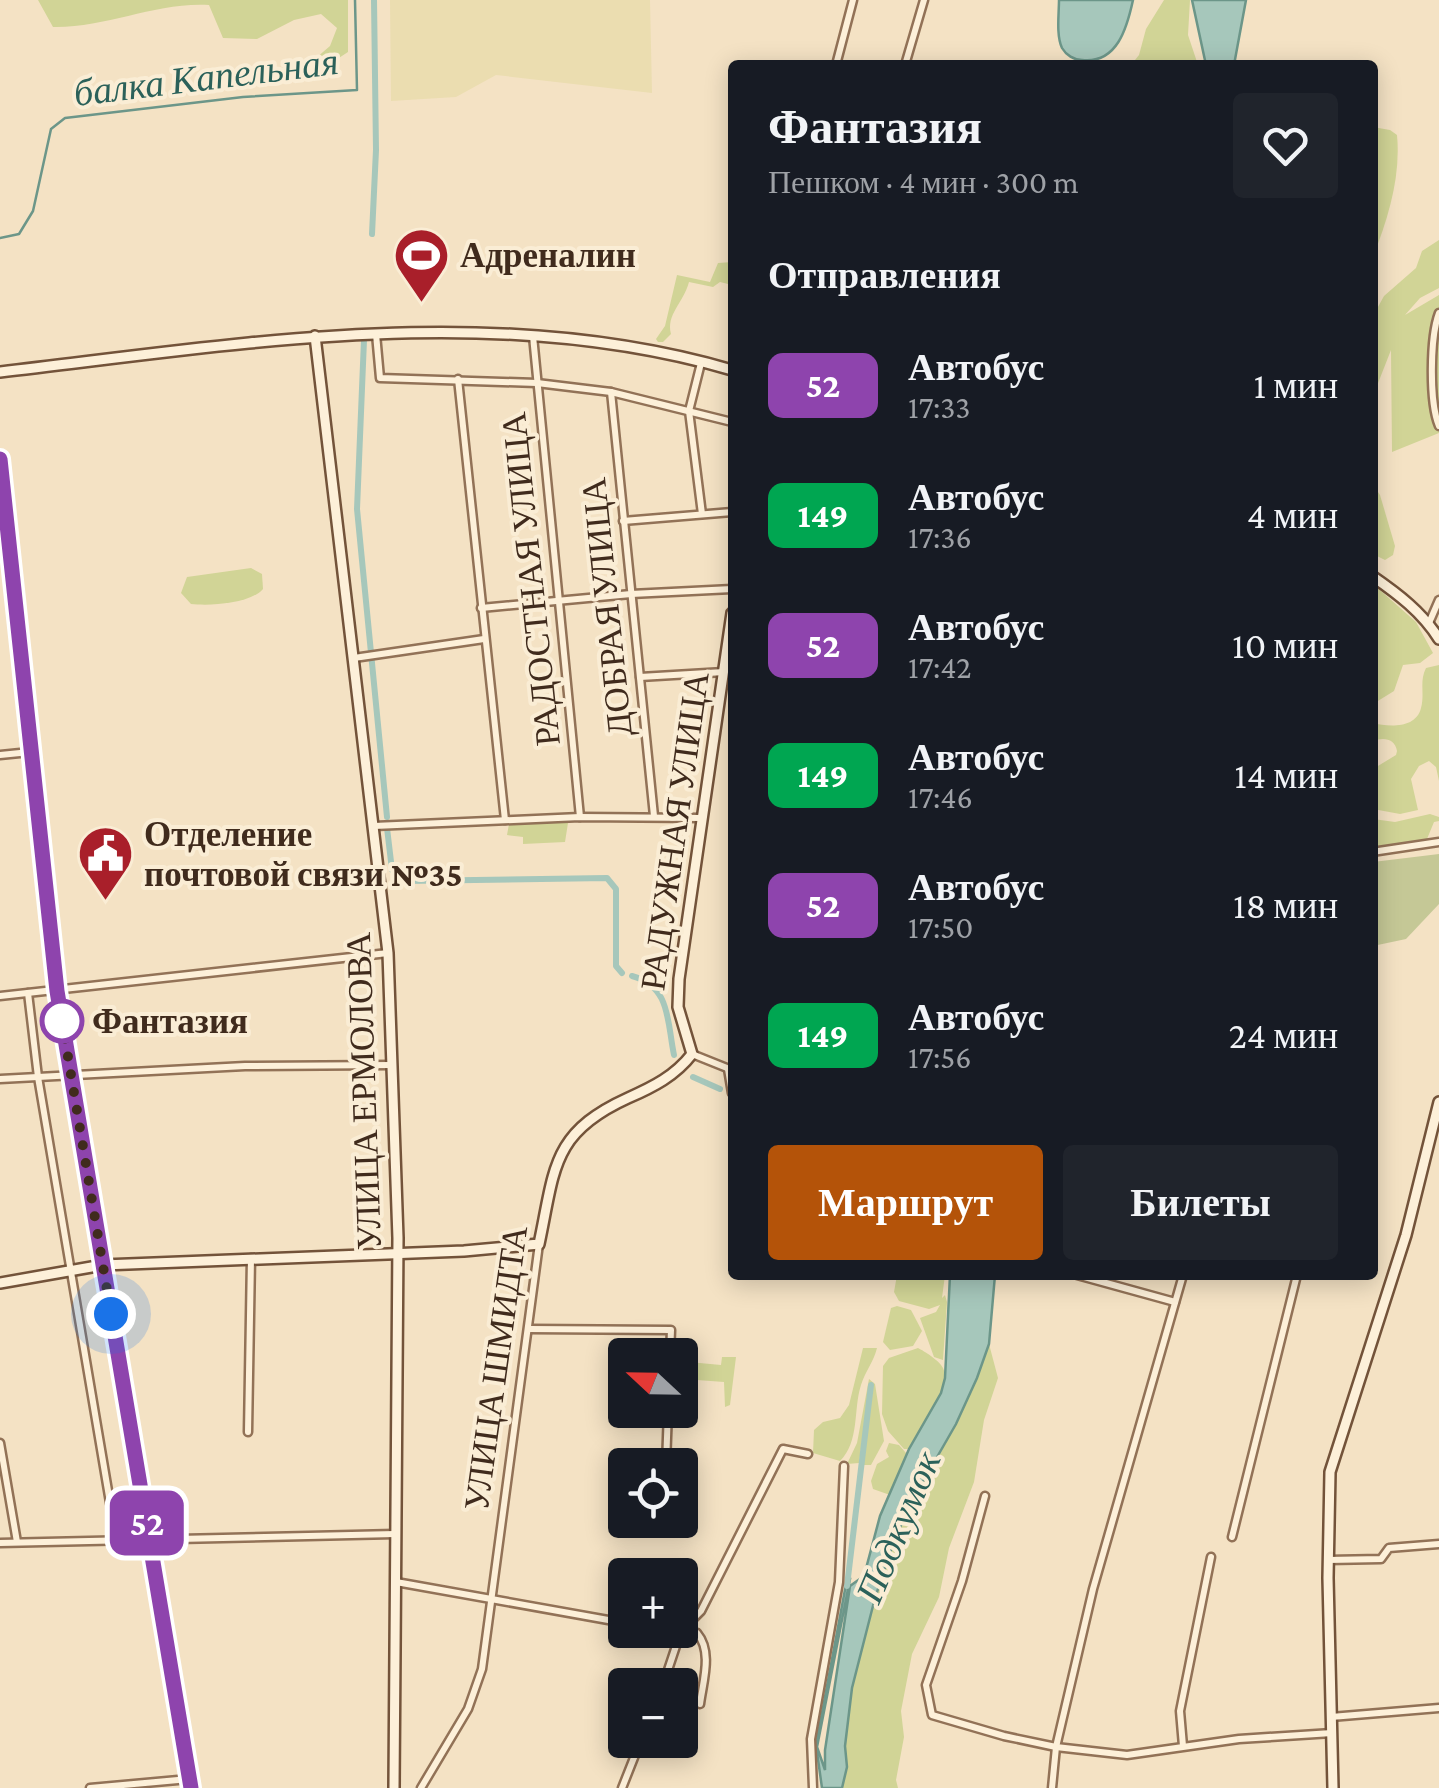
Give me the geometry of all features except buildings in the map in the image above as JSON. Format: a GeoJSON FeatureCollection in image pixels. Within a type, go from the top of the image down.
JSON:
{"type":"FeatureCollection","features":[{"type":"Feature","properties":{"kind":"street"},"geometry":{"type":"LineString","coordinates":[[837,60],[853,0]]}},
{"type":"Feature","properties":{"kind":"street"},"geometry":{"type":"LineString","coordinates":[[906,60],[924,0]]}},
{"type":"Feature","properties":{"kind":"street"},"geometry":{"type":"LineString","coordinates":[[1439,312],[1434,333],[1433,385],[1439,426]]}},
{"type":"Feature","properties":{"kind":"street"},"geometry":{"type":"LineString","coordinates":[[376,332],[380,378],[537,383],[611,392],[728,421]]}},
{"type":"Feature","properties":{"kind":"street"},"geometry":{"type":"LineString","coordinates":[[0,372],[376,332],[588,339],[728,369]]}},
{"type":"Feature","properties":{"kind":"street","name":"РАДОСТНАЯ УЛИЦА"},"geometry":{"type":"LineString","coordinates":[[533,335],[580,817]]}},
{"type":"Feature","properties":{"kind":"street","name":"УЛИЦА ЕРМОЛОВА"},"geometry":{"type":"LineString","coordinates":[[315,336],[359,657],[388,953],[398,1252],[394,1788]]}},
{"type":"Feature","properties":{"kind":"street"},"geometry":{"type":"LineString","coordinates":[[702,361],[689,411],[702,514]]}},
{"type":"Feature","properties":{"kind":"street"},"geometry":{"type":"LineString","coordinates":[[458,379],[504,820]]}},
{"type":"Feature","properties":{"kind":"street","name":"ДОБРАЯ УЛИЦА"},"geometry":{"type":"LineString","coordinates":[[611,392],[654,816]]}},
{"type":"Feature","properties":{"kind":"street"},"geometry":{"type":"LineString","coordinates":[[0,459],[57,991],[190,1783],[90,1788]]}},
{"type":"Feature","properties":{"kind":"street"},"geometry":{"type":"LineString","coordinates":[[623,521],[728,512]]}},
{"type":"Feature","properties":{"kind":"street"},"geometry":{"type":"LineString","coordinates":[[1378,580],[1433,625],[1439,639]]}},
{"type":"Feature","properties":{"kind":"street"},"geometry":{"type":"LineString","coordinates":[[481,608],[728,589]]}},
{"type":"Feature","properties":{"kind":"street"},"geometry":{"type":"LineString","coordinates":[[1433,625],[1439,600]]}},
{"type":"Feature","properties":{"kind":"street"},"geometry":{"type":"LineString","coordinates":[[359,657],[484,639]]}},
{"type":"Feature","properties":{"kind":"street","name":"РАДУЖНАЯ УЛИЦА"},"geometry":{"type":"LineString","coordinates":[[692,1054],[678,1008],[678,990],[728,642]]}},
{"type":"Feature","properties":{"kind":"street"},"geometry":{"type":"LineString","coordinates":[[640,677],[724,672]]}},
{"type":"Feature","properties":{"kind":"street"},"geometry":{"type":"LineString","coordinates":[[0,756],[30,752]]}},
{"type":"Feature","properties":{"kind":"street"},"geometry":{"type":"LineString","coordinates":[[377,826],[580,817],[704,818]]}},
{"type":"Feature","properties":{"kind":"street"},"geometry":{"type":"LineString","coordinates":[[1378,851],[1439,842]]}},
{"type":"Feature","properties":{"kind":"street"},"geometry":{"type":"LineString","coordinates":[[0,996],[388,953]]}},
{"type":"Feature","properties":{"kind":"street"},"geometry":{"type":"LineString","coordinates":[[28,993],[38,1077],[116,1538]]}},
{"type":"Feature","properties":{"kind":"street"},"geometry":{"type":"LineString","coordinates":[[692,1054],[728,1067]]}},
{"type":"Feature","properties":{"kind":"street","name":"УЛИЦА ШМИДТА"},"geometry":{"type":"LineString","coordinates":[[421,1788],[468,1709],[482,1669],[539,1244],[557,1163],[571,1136],[599,1113],[670,1077],[692,1054]]}},
{"type":"Feature","properties":{"kind":"street"},"geometry":{"type":"LineString","coordinates":[[0,1079],[245,1066],[393,1065]]}},
{"type":"Feature","properties":{"kind":"street"},"geometry":{"type":"LineString","coordinates":[[1334,1788],[1328,1560],[1330,1472],[1410,1221],[1439,1102]]}},
{"type":"Feature","properties":{"kind":"street"},"geometry":{"type":"LineString","coordinates":[[0,1284],[103,1265],[464,1251],[539,1244]]}},
{"type":"Feature","properties":{"kind":"street"},"geometry":{"type":"LineString","coordinates":[[248,1432],[251,1257]]}},
{"type":"Feature","properties":{"kind":"street"},"geometry":{"type":"LineString","coordinates":[[1095,1280],[1175,1302]]}},
{"type":"Feature","properties":{"kind":"street"},"geometry":{"type":"LineString","coordinates":[[1052,1788],[1056,1748],[1093,1589],[1182,1280]]}},
{"type":"Feature","properties":{"kind":"street"},"geometry":{"type":"LineString","coordinates":[[1232,1538],[1295,1280]]}},
{"type":"Feature","properties":{"kind":"street"},"geometry":{"type":"LineString","coordinates":[[529,1329],[671,1330],[671,1338]]}},
{"type":"Feature","properties":{"kind":"street"},"geometry":{"type":"LineString","coordinates":[[0,1443],[17,1542]]}},
{"type":"Feature","properties":{"kind":"street"},"geometry":{"type":"LineString","coordinates":[[698,1613],[783,1448],[808,1454]]}},
{"type":"Feature","properties":{"kind":"street"},"geometry":{"type":"LineString","coordinates":[[813,1788],[811,1739],[839,1582],[844,1466]]}},
{"type":"Feature","properties":{"kind":"street"},"geometry":{"type":"LineString","coordinates":[[985,1496],[962,1581],[926,1685],[932,1714],[1056,1748],[1127,1754],[1332,1733]]}},
{"type":"Feature","properties":{"kind":"street"},"geometry":{"type":"LineString","coordinates":[[0,1543],[395,1534]]}},
{"type":"Feature","properties":{"kind":"street"},"geometry":{"type":"LineString","coordinates":[[1328,1560],[1381,1559],[1389,1548],[1439,1544]]}},
{"type":"Feature","properties":{"kind":"street"},"geometry":{"type":"LineString","coordinates":[[1183,1746],[1180,1710],[1211,1558]]}},
{"type":"Feature","properties":{"kind":"street"},"geometry":{"type":"LineString","coordinates":[[395,1582],[608,1619]]}},
{"type":"Feature","properties":{"kind":"street"},"geometry":{"type":"LineString","coordinates":[[698,1634],[703,1640],[706,1667],[700,1704]]}},
{"type":"Feature","properties":{"kind":"street"},"geometry":{"type":"LineString","coordinates":[[1331,1717],[1439,1708]]}},
{"type":"Feature","properties":{"kind":"street"},"geometry":{"type":"LineString","coordinates":[[622,1788],[634,1758]]}},
{"type":"Feature","properties":{"kind":"shaded area"},"geometry":{"type":"Polygon","coordinates":[[[390,0],[650,0],[652,93],[496,75],[456,97],[391,101],[390,0]]]}},
{"type":"Feature","properties":{"kind":"green space"},"geometry":{"type":"Polygon","coordinates":[[[38,0],[348,0],[348,52],[319,71],[309,70],[309,64],[330,46],[337,28],[321,14],[294,20],[257,39],[223,38],[209,5],[169,7],[93,24],[53,27],[38,0]]]}},
{"type":"Feature","properties":{"kind":"green space"},"geometry":{"type":"Polygon","coordinates":[[[1164,0],[1190,0],[1188,35],[1196,60],[1135,60],[1146,29],[1164,0]]]}},
{"type":"Feature","properties":{"kind":"green space"},"geometry":{"type":"Polygon","coordinates":[[[1378,128],[1397,135],[1398,151],[1378,243],[1378,128]]]}},
{"type":"Feature","properties":{"kind":"green space"},"geometry":{"type":"Polygon","coordinates":[[[1439,240],[1439,288],[1420,298],[1405,315],[1439,295],[1439,433],[1392,452],[1391,350],[1378,383],[1378,307],[1384,296],[1416,268],[1422,251],[1439,240]]]}},
{"type":"Feature","properties":{"kind":"green space"},"geometry":{"type":"Polygon","coordinates":[[[728,262],[728,284],[720,282],[713,287],[689,282],[673,315],[671,334],[658,342],[677,275],[710,282],[718,263],[728,262]]]}},
{"type":"Feature","properties":{"kind":"green space"},"geometry":{"type":"Polygon","coordinates":[[[1378,492],[1395,546],[1393,555],[1385,560],[1378,556],[1378,492]]]}},
{"type":"Feature","properties":{"kind":"green space"},"geometry":{"type":"Polygon","coordinates":[[[251,568],[262,574],[263,589],[249,598],[191,604],[181,593],[187,577],[251,568]]]}},
{"type":"Feature","properties":{"kind":"green space"},"geometry":{"type":"Polygon","coordinates":[[[1378,588],[1416,622],[1433,653],[1420,663],[1403,665],[1394,691],[1378,701],[1378,588]]]}},
{"type":"Feature","properties":{"kind":"green space"},"geometry":{"type":"Polygon","coordinates":[[[1439,665],[1439,781],[1436,767],[1429,761],[1419,766],[1411,779],[1418,810],[1400,814],[1378,810],[1378,766],[1397,751],[1394,743],[1378,740],[1378,724],[1393,726],[1414,720],[1421,708],[1426,668],[1439,665]]]}},
{"type":"Feature","properties":{"kind":"green space"},"geometry":{"type":"Polygon","coordinates":[[[1430,814],[1439,817],[1427,839],[1378,846],[1378,820],[1395,822],[1430,814]]]}},
{"type":"Feature","properties":{"kind":"green space"},"geometry":{"type":"Polygon","coordinates":[[[568,823],[565,842],[523,844],[523,837],[507,835],[509,824],[568,823]]]}},
{"type":"Feature","properties":{"kind":"green space"},"geometry":{"type":"Polygon","coordinates":[[[1439,854],[1439,904],[1406,939],[1378,945],[1378,861],[1439,854]]]}},
{"type":"Feature","properties":{"kind":"green space"},"geometry":{"type":"Polygon","coordinates":[[[896,1280],[944,1280],[942,1298],[945,1295],[947,1302],[943,1360],[934,1357],[920,1318],[936,1312],[940,1305],[929,1309],[899,1301],[894,1292],[896,1280]]]}},
{"type":"Feature","properties":{"kind":"green space"},"geometry":{"type":"Polygon","coordinates":[[[891,1308],[911,1310],[922,1331],[913,1346],[890,1350],[883,1342],[891,1308]]]}},
{"type":"Feature","properties":{"kind":"green space"},"geometry":{"type":"Polygon","coordinates":[[[989,1344],[998,1378],[984,1420],[974,1482],[949,1548],[939,1597],[912,1654],[901,1711],[904,1737],[898,1788],[842,1788],[852,1688],[875,1598],[895,1538],[956,1424],[989,1344]]]}},
{"type":"Feature","properties":{"kind":"green space"},"geometry":{"type":"Polygon","coordinates":[[[863,1348],[877,1348],[861,1385],[851,1444],[840,1461],[813,1453],[814,1430],[823,1422],[840,1418],[849,1405],[863,1348]]]}},
{"type":"Feature","properties":{"kind":"green space"},"geometry":{"type":"Polygon","coordinates":[[[918,1348],[939,1362],[945,1376],[927,1422],[909,1449],[904,1449],[888,1431],[882,1414],[883,1366],[889,1358],[918,1348]]]}},
{"type":"Feature","properties":{"kind":"green space"},"geometry":{"type":"Polygon","coordinates":[[[722,1357],[736,1357],[730,1405],[725,1407],[724,1382],[698,1380],[698,1363],[721,1365],[722,1357]]]}},
{"type":"Feature","properties":{"kind":"green space"},"geometry":{"type":"Polygon","coordinates":[[[869,1379],[875,1384],[884,1441],[871,1465],[860,1465],[863,1434],[859,1463],[847,1464],[857,1443],[869,1379]]]}},
{"type":"Feature","properties":{"kind":"green space"},"geometry":{"type":"Polygon","coordinates":[[[889,1443],[899,1445],[906,1453],[910,1451],[890,1495],[873,1489],[871,1481],[877,1464],[889,1457],[889,1443]]]}},
{"type":"Feature","properties":{"kind":"water"},"geometry":{"type":"Polygon","coordinates":[[[1059,0],[1133,0],[1123,32],[1112,50],[1094,60],[1082,60],[1070,57],[1062,48],[1059,0]]]}},
{"type":"Feature","properties":{"kind":"water"},"geometry":{"type":"Polygon","coordinates":[[[1192,0],[1246,0],[1235,60],[1205,60],[1192,0]]]}},
{"type":"Feature","properties":{"kind":"water","name":"Подкумок"},"geometry":{"type":"Polygon","coordinates":[[[950,1280],[995,1280],[989,1344],[977,1378],[913,1499],[875,1598],[852,1688],[842,1788],[822,1788],[816,1745],[847,1579],[817,1747],[825,1770],[850,1586],[864,1576],[880,1516],[945,1378],[950,1280]]]}},
{"type":"Feature","properties":{"kind":"waterway","name":"балка Капельная"},"geometry":{"type":"LineString","coordinates":[[0,238],[19,234],[33,211],[51,129],[65,118],[243,97],[357,90],[355,0]]}},
{"type":"Feature","properties":{"kind":"waterway"},"geometry":{"type":"LineString","coordinates":[[372,234],[376,150],[374,0]]}},
{"type":"Feature","properties":{"kind":"waterway"},"geometry":{"type":"LineString","coordinates":[[364,340],[357,509],[387,817]]}},
{"type":"Feature","properties":{"kind":"waterway"},"geometry":{"type":"LineString","coordinates":[[387,828],[392,870],[405,881],[607,878],[616,889],[616,966],[622,973]]}},
{"type":"Feature","properties":{"kind":"waterway"},"geometry":{"type":"LineString","coordinates":[[632,976],[645,981],[661,997],[674,1055]]}},
{"type":"Feature","properties":{"kind":"waterway"},"geometry":{"type":"LineString","coordinates":[[693,1077],[720,1089]]}},
{"type":"Feature","properties":{"kind":"waterway","name":"Подкумок"},"geometry":{"type":"LineString","coordinates":[[847,1586],[871,1385]]}},
{"type":"Feature","properties":{"kind":"bus line","name":"52"},"geometry":{"type":"LineString","coordinates":[[0,459],[57,991],[191,1788]]}},
{"type":"Feature","properties":{"kind":"place","name":"Адреналин"},"geometry":{"type":"Point","coordinates":[421,304]}},
{"type":"Feature","properties":{"kind":"place","name":"Отделение почтовой связи №35"},"geometry":{"type":"Point","coordinates":[105,903]}},
{"type":"Feature","properties":{"kind":"place","name":"Фантазия"},"geometry":{"type":"Point","coordinates":[62,1021]}},
{"type":"Feature","properties":{"kind":"route"},"geometry":{"type":"LineString","coordinates":[[62,1021],[111,1314]]}}]}
